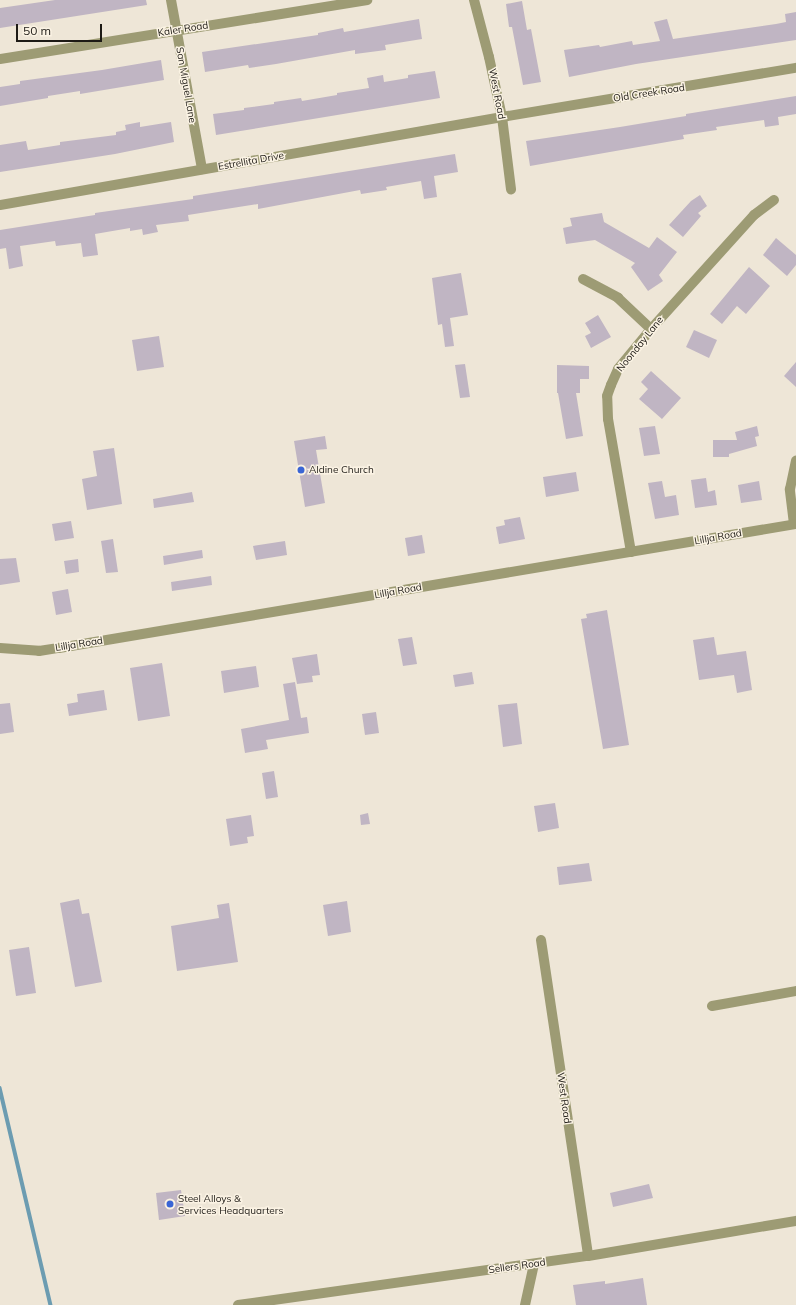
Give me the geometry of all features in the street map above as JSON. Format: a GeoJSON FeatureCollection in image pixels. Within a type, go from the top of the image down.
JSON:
{"type":"FeatureCollection","features":[{"type":"Feature","properties":{"kind":"street","name":"San Miguel Lane"},"geometry":{"type":"LineString","coordinates":[[172,0],[202,169]]}},
{"type":"Feature","properties":{"kind":"street","name":"Kaler Road"},"geometry":{"type":"LineString","coordinates":[[0,59],[367,0]]}},
{"type":"Feature","properties":{"kind":"street","name":"West Road"},"geometry":{"type":"LineString","coordinates":[[474,0],[489,57],[502,117],[511,189]]}},
{"type":"Feature","properties":{"kind":"street","name":"Old Creek Road"},"geometry":{"type":"LineString","coordinates":[[502,117],[796,68]]}},
{"type":"Feature","properties":{"kind":"street","name":"Estrellita Drive"},"geometry":{"type":"LineString","coordinates":[[0,205],[502,117]]}},
{"type":"Feature","properties":{"kind":"street","name":"Noonday Lane"},"geometry":{"type":"LineString","coordinates":[[631,552],[608,419],[607,396],[618,369],[651,329],[754,215],[774,200]]}},
{"type":"Feature","properties":{"kind":"street"},"geometry":{"type":"LineString","coordinates":[[583,279],[618,298],[651,329]]}},
{"type":"Feature","properties":{"kind":"street"},"geometry":{"type":"LineString","coordinates":[[795,524],[790,489],[796,461]]}},
{"type":"Feature","properties":{"kind":"street","name":"Lillja Road"},"geometry":{"type":"LineString","coordinates":[[0,648],[39,651],[59,648],[795,524]]}},
{"type":"Feature","properties":{"kind":"street","name":"West Road"},"geometry":{"type":"LineString","coordinates":[[541,940],[588,1256]]}},
{"type":"Feature","properties":{"kind":"street"},"geometry":{"type":"LineString","coordinates":[[712,1006],[796,991]]}},
{"type":"Feature","properties":{"kind":"street","name":"Sellers Road"},"geometry":{"type":"LineString","coordinates":[[238,1305],[588,1256],[796,1221]]}},
{"type":"Feature","properties":{"kind":"street"},"geometry":{"type":"LineString","coordinates":[[525,1305],[534,1264]]}},
{"type":"Feature","properties":{"kind":"building"},"geometry":{"type":"Polygon","coordinates":[[[55,0],[146,0],[147,5],[0,28],[0,8],[55,0]]]}},
{"type":"Feature","properties":{"kind":"building"},"geometry":{"type":"Polygon","coordinates":[[[522,1],[527,30],[531,29],[541,82],[523,85],[512,27],[509,27],[506,4],[522,1]]]}},
{"type":"Feature","properties":{"kind":"building"},"geometry":{"type":"Polygon","coordinates":[[[796,12],[796,40],[636,64],[569,77],[564,50],[599,45],[600,47],[632,41],[633,45],[660,41],[654,22],[667,19],[673,39],[786,22],[785,14],[796,12]]]}},
{"type":"Feature","properties":{"kind":"building"},"geometry":{"type":"Polygon","coordinates":[[[419,19],[422,39],[385,45],[386,50],[355,54],[355,50],[249,68],[248,65],[205,72],[202,52],[318,35],[318,33],[343,28],[344,32],[419,19]]]}},
{"type":"Feature","properties":{"kind":"building"},"geometry":{"type":"Polygon","coordinates":[[[161,60],[164,80],[80,94],[80,91],[48,96],[48,98],[0,106],[0,87],[20,84],[20,81],[161,60]]]}},
{"type":"Feature","properties":{"kind":"building"},"geometry":{"type":"Polygon","coordinates":[[[435,71],[440,98],[216,135],[213,114],[244,110],[244,108],[274,104],[274,102],[301,98],[302,101],[369,88],[367,78],[383,75],[384,82],[408,78],[408,75],[435,71]]]}},
{"type":"Feature","properties":{"kind":"building"},"geometry":{"type":"Polygon","coordinates":[[[796,96],[796,114],[778,117],[779,125],[765,127],[764,120],[716,127],[717,130],[683,135],[684,139],[530,166],[526,141],[686,116],[686,114],[796,96]]]}},
{"type":"Feature","properties":{"kind":"building"},"geometry":{"type":"Polygon","coordinates":[[[140,122],[140,127],[171,122],[174,142],[115,154],[0,172],[0,145],[26,141],[28,150],[60,145],[60,142],[116,135],[116,132],[126,130],[125,125],[140,122]]]}},
{"type":"Feature","properties":{"kind":"building"},"geometry":{"type":"Polygon","coordinates":[[[455,154],[458,172],[434,176],[437,197],[424,199],[421,181],[386,187],[387,190],[361,194],[360,190],[258,209],[258,204],[188,215],[189,221],[156,225],[158,232],[143,235],[142,229],[130,231],[130,228],[95,234],[98,255],[83,257],[81,243],[56,246],[55,241],[20,246],[23,266],[9,269],[6,248],[0,249],[0,230],[95,215],[95,213],[193,199],[193,196],[455,154]]]}},
{"type":"Feature","properties":{"kind":"building"},"geometry":{"type":"Polygon","coordinates":[[[700,195],[707,206],[698,213],[701,216],[683,237],[669,225],[691,201],[700,195]]]}},
{"type":"Feature","properties":{"kind":"building"},"geometry":{"type":"Polygon","coordinates":[[[602,213],[604,222],[649,248],[657,237],[677,252],[659,275],[663,281],[648,291],[631,267],[635,263],[595,240],[566,244],[563,228],[572,226],[570,218],[602,213]]]}},
{"type":"Feature","properties":{"kind":"building"},"geometry":{"type":"Polygon","coordinates":[[[776,238],[796,255],[796,265],[787,276],[763,255],[776,238]]]}},
{"type":"Feature","properties":{"kind":"building"},"geometry":{"type":"Polygon","coordinates":[[[749,267],[770,286],[746,314],[737,306],[722,324],[710,314],[749,267]]]}},
{"type":"Feature","properties":{"kind":"building"},"geometry":{"type":"Polygon","coordinates":[[[461,273],[468,315],[450,318],[454,346],[445,347],[442,324],[438,325],[432,278],[461,273]]]}},
{"type":"Feature","properties":{"kind":"building"},"geometry":{"type":"Polygon","coordinates":[[[598,315],[611,337],[591,348],[585,336],[591,333],[585,323],[598,315]]]}},
{"type":"Feature","properties":{"kind":"building"},"geometry":{"type":"Polygon","coordinates":[[[694,330],[717,340],[709,358],[686,347],[694,330]]]}},
{"type":"Feature","properties":{"kind":"building"},"geometry":{"type":"Polygon","coordinates":[[[159,336],[164,367],[137,371],[132,340],[159,336]]]}},
{"type":"Feature","properties":{"kind":"building"},"geometry":{"type":"Polygon","coordinates":[[[796,362],[796,387],[784,376],[796,362]]]}},
{"type":"Feature","properties":{"kind":"building"},"geometry":{"type":"Polygon","coordinates":[[[465,364],[470,397],[460,398],[455,365],[465,364]]]}},
{"type":"Feature","properties":{"kind":"building"},"geometry":{"type":"Polygon","coordinates":[[[557,365],[589,366],[589,379],[580,379],[580,393],[576,393],[583,436],[566,439],[557,393],[557,365]]]}},
{"type":"Feature","properties":{"kind":"building"},"geometry":{"type":"Polygon","coordinates":[[[651,371],[681,398],[662,419],[639,399],[648,389],[641,382],[651,371]]]}},
{"type":"Feature","properties":{"kind":"building"},"geometry":{"type":"Polygon","coordinates":[[[655,426],[660,454],[644,456],[639,428],[655,426]]]}},
{"type":"Feature","properties":{"kind":"building"},"geometry":{"type":"Polygon","coordinates":[[[757,426],[759,436],[755,437],[757,446],[729,454],[729,457],[713,457],[713,440],[737,440],[735,432],[757,426]]]}},
{"type":"Feature","properties":{"kind":"building"},"geometry":{"type":"Polygon","coordinates":[[[325,436],[327,449],[316,450],[325,503],[305,507],[294,441],[325,436]]]}},
{"type":"Feature","properties":{"kind":"building"},"geometry":{"type":"Polygon","coordinates":[[[114,448],[122,504],[87,510],[82,479],[97,476],[93,451],[114,448]]]}},
{"type":"Feature","properties":{"kind":"building"},"geometry":{"type":"Polygon","coordinates":[[[576,472],[579,491],[546,497],[543,477],[576,472]]]}},
{"type":"Feature","properties":{"kind":"building"},"geometry":{"type":"Polygon","coordinates":[[[706,478],[708,492],[715,490],[717,505],[695,508],[691,480],[706,478]]]}},
{"type":"Feature","properties":{"kind":"building"},"geometry":{"type":"Polygon","coordinates":[[[662,481],[665,497],[676,495],[679,515],[655,519],[648,483],[662,481]]]}},
{"type":"Feature","properties":{"kind":"building"},"geometry":{"type":"Polygon","coordinates":[[[759,481],[762,500],[741,503],[738,485],[759,481]]]}},
{"type":"Feature","properties":{"kind":"building"},"geometry":{"type":"Polygon","coordinates":[[[192,492],[194,502],[154,508],[153,499],[192,492]]]}},
{"type":"Feature","properties":{"kind":"building"},"geometry":{"type":"Polygon","coordinates":[[[520,517],[525,539],[499,544],[496,527],[505,525],[504,520],[520,517]]]}},
{"type":"Feature","properties":{"kind":"building"},"geometry":{"type":"Polygon","coordinates":[[[71,521],[74,538],[55,541],[52,524],[71,521]]]}},
{"type":"Feature","properties":{"kind":"building"},"geometry":{"type":"Polygon","coordinates":[[[422,535],[425,553],[408,556],[405,538],[422,535]]]}},
{"type":"Feature","properties":{"kind":"building"},"geometry":{"type":"Polygon","coordinates":[[[113,539],[118,572],[106,573],[101,541],[113,539]]]}},
{"type":"Feature","properties":{"kind":"building"},"geometry":{"type":"Polygon","coordinates":[[[285,541],[287,555],[256,560],[253,546],[285,541]]]}},
{"type":"Feature","properties":{"kind":"building"},"geometry":{"type":"Polygon","coordinates":[[[202,550],[203,558],[164,565],[163,556],[202,550]]]}},
{"type":"Feature","properties":{"kind":"building"},"geometry":{"type":"Polygon","coordinates":[[[16,558],[20,582],[0,585],[0,559],[16,558]]]}},
{"type":"Feature","properties":{"kind":"building"},"geometry":{"type":"Polygon","coordinates":[[[78,559],[79,572],[66,574],[64,561],[78,559]]]}},
{"type":"Feature","properties":{"kind":"building"},"geometry":{"type":"Polygon","coordinates":[[[211,576],[212,585],[172,591],[171,582],[211,576]]]}},
{"type":"Feature","properties":{"kind":"building"},"geometry":{"type":"Polygon","coordinates":[[[68,589],[72,612],[56,615],[52,592],[68,589]]]}},
{"type":"Feature","properties":{"kind":"building"},"geometry":{"type":"Polygon","coordinates":[[[607,610],[629,745],[603,749],[581,619],[587,618],[586,614],[607,610]]]}},
{"type":"Feature","properties":{"kind":"building"},"geometry":{"type":"Polygon","coordinates":[[[412,637],[417,664],[403,666],[398,639],[412,637]]]}},
{"type":"Feature","properties":{"kind":"building"},"geometry":{"type":"Polygon","coordinates":[[[714,637],[717,655],[746,651],[752,690],[737,693],[734,675],[699,680],[693,640],[714,637]]]}},
{"type":"Feature","properties":{"kind":"building"},"geometry":{"type":"Polygon","coordinates":[[[317,654],[320,675],[312,676],[313,682],[297,684],[292,658],[317,654]]]}},
{"type":"Feature","properties":{"kind":"building"},"geometry":{"type":"Polygon","coordinates":[[[162,663],[170,716],[138,721],[130,668],[162,663]]]}},
{"type":"Feature","properties":{"kind":"building"},"geometry":{"type":"Polygon","coordinates":[[[256,666],[259,687],[224,693],[221,671],[256,666]]]}},
{"type":"Feature","properties":{"kind":"building"},"geometry":{"type":"Polygon","coordinates":[[[472,672],[474,684],[455,687],[453,675],[472,672]]]}},
{"type":"Feature","properties":{"kind":"building"},"geometry":{"type":"Polygon","coordinates":[[[295,682],[301,718],[307,717],[309,733],[266,740],[268,749],[245,753],[241,729],[289,720],[283,684],[295,682]]]}},
{"type":"Feature","properties":{"kind":"building"},"geometry":{"type":"Polygon","coordinates":[[[104,690],[107,710],[69,716],[67,704],[78,702],[77,694],[104,690]]]}},
{"type":"Feature","properties":{"kind":"building"},"geometry":{"type":"Polygon","coordinates":[[[10,703],[14,732],[0,734],[0,704],[10,703]]]}},
{"type":"Feature","properties":{"kind":"building"},"geometry":{"type":"Polygon","coordinates":[[[517,703],[522,744],[503,747],[498,705],[517,703]]]}},
{"type":"Feature","properties":{"kind":"building"},"geometry":{"type":"Polygon","coordinates":[[[376,712],[379,733],[365,735],[362,714],[376,712]]]}},
{"type":"Feature","properties":{"kind":"building"},"geometry":{"type":"Polygon","coordinates":[[[274,771],[278,797],[266,799],[262,773],[274,771]]]}},
{"type":"Feature","properties":{"kind":"building"},"geometry":{"type":"Polygon","coordinates":[[[555,803],[559,828],[538,832],[534,806],[555,803]]]}},
{"type":"Feature","properties":{"kind":"building"},"geometry":{"type":"Polygon","coordinates":[[[368,813],[370,824],[361,825],[360,815],[368,813]]]}},
{"type":"Feature","properties":{"kind":"building"},"geometry":{"type":"Polygon","coordinates":[[[251,815],[254,836],[247,837],[248,843],[230,846],[226,819],[251,815]]]}},
{"type":"Feature","properties":{"kind":"building"},"geometry":{"type":"Polygon","coordinates":[[[589,863],[592,881],[559,885],[557,867],[589,863]]]}},
{"type":"Feature","properties":{"kind":"building"},"geometry":{"type":"Polygon","coordinates":[[[79,899],[82,914],[89,913],[102,982],[75,987],[60,903],[79,899]]]}},
{"type":"Feature","properties":{"kind":"building"},"geometry":{"type":"Polygon","coordinates":[[[347,901],[351,932],[328,936],[323,905],[347,901]]]}},
{"type":"Feature","properties":{"kind":"building"},"geometry":{"type":"Polygon","coordinates":[[[229,903],[238,962],[177,971],[171,926],[219,918],[217,905],[229,903]]]}},
{"type":"Feature","properties":{"kind":"building"},"geometry":{"type":"Polygon","coordinates":[[[29,947],[36,993],[16,996],[9,950],[29,947]]]}},
{"type":"Feature","properties":{"kind":"building"},"geometry":{"type":"Polygon","coordinates":[[[649,1184],[653,1198],[613,1207],[610,1193],[649,1184]]]}},
{"type":"Feature","properties":{"kind":"building","name":"Steel Alloys & Services Headquarters"},"geometry":{"type":"Polygon","coordinates":[[[181,1190],[185,1216],[159,1220],[156,1193],[181,1190]]]}},
{"type":"Feature","properties":{"kind":"building"},"geometry":{"type":"Polygon","coordinates":[[[643,1278],[647,1305],[576,1305],[573,1285],[605,1281],[605,1284],[643,1278]]]}},
{"type":"Feature","properties":{"kind":"waterway"},"geometry":{"type":"LineString","coordinates":[[0,1088],[51,1305]]}},
{"type":"Feature","properties":{"kind":"place","name":"Aldine Church"},"geometry":{"type":"Point","coordinates":[301,470]}},
{"type":"Feature","properties":{"kind":"place","name":"Steel Alloys & Services Headquarters"},"geometry":{"type":"Point","coordinates":[170,1204]}}]}
